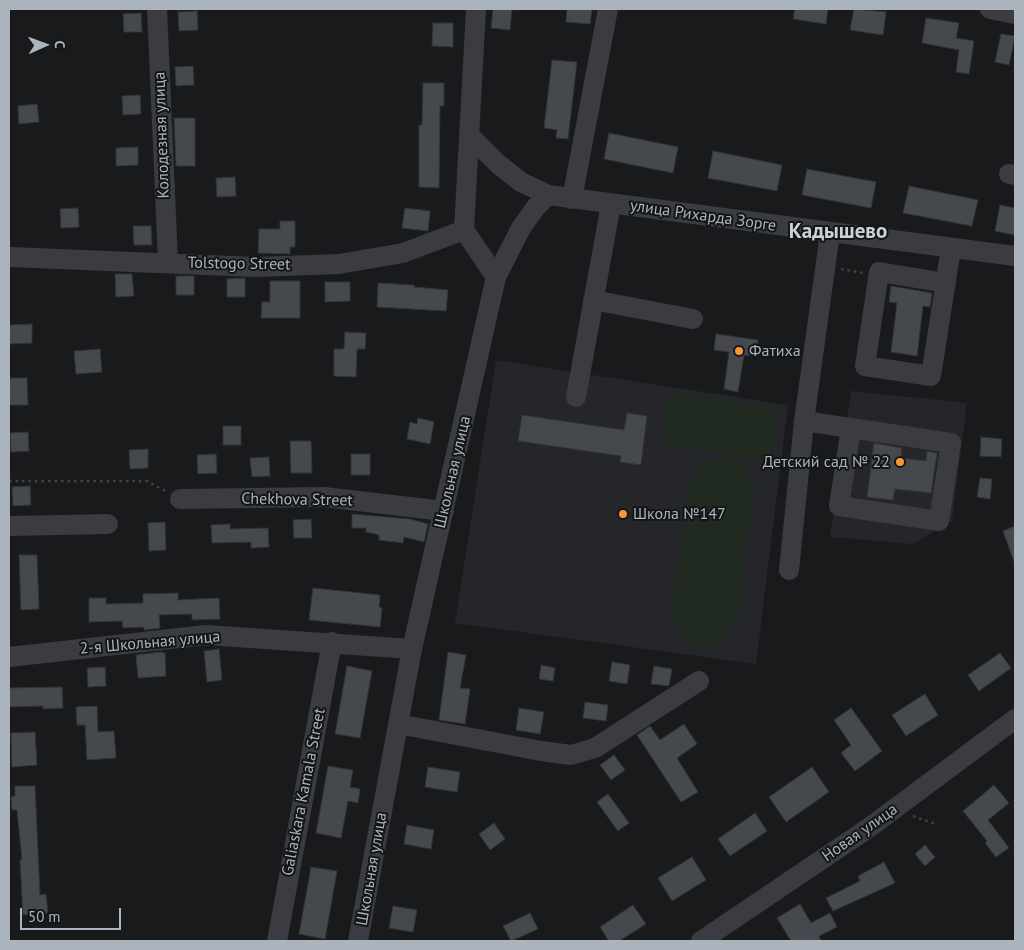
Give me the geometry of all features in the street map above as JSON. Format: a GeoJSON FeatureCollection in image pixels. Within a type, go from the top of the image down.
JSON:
{"type":"FeatureCollection","features":[{"type":"Feature","properties":{"kind":"street","name":"Колодезная улица"},"geometry":{"type":"LineString","coordinates":[[157,9],[168,262]]}},
{"type":"Feature","properties":{"kind":"street"},"geometry":{"type":"LineString","coordinates":[[476,9],[464,230],[496,277]]}},
{"type":"Feature","properties":{"kind":"street"},"geometry":{"type":"LineString","coordinates":[[572,198],[608,9]]}},
{"type":"Feature","properties":{"kind":"street"},"geometry":{"type":"LineString","coordinates":[[990,9],[1015,14]]}},
{"type":"Feature","properties":{"kind":"street","name":"улица Рихарда Зорге"},"geometry":{"type":"LineString","coordinates":[[470,136],[498,164],[521,182],[548,196],[1015,256]]}},
{"type":"Feature","properties":{"kind":"street","name":"Школьная улица"},"geometry":{"type":"LineString","coordinates":[[358,941],[412,649],[496,277],[521,228],[536,207],[548,196]]}},
{"type":"Feature","properties":{"kind":"street"},"geometry":{"type":"LineString","coordinates":[[576,397],[611,204]]}},
{"type":"Feature","properties":{"kind":"street","name":"Tolstogo Street"},"geometry":{"type":"LineString","coordinates":[[9,258],[168,262],[256,267],[339,264],[403,253],[464,230]]}},
{"type":"Feature","properties":{"kind":"street"},"geometry":{"type":"LineString","coordinates":[[789,570],[804,421],[825,258],[830,233]]}},
{"type":"Feature","properties":{"kind":"street"},"geometry":{"type":"LineString","coordinates":[[946,283],[879,272],[864,366],[931,376],[946,283],[951,248]]}},
{"type":"Feature","properties":{"kind":"street"},"geometry":{"type":"LineString","coordinates":[[593,300],[694,319]]}},
{"type":"Feature","properties":{"kind":"street"},"geometry":{"type":"LineString","coordinates":[[804,421],[851,428],[951,443],[939,521],[839,506],[851,428]]}},
{"type":"Feature","properties":{"kind":"street","name":"Chekhova Street"},"geometry":{"type":"LineString","coordinates":[[180,499],[324,497],[444,511]]}},
{"type":"Feature","properties":{"kind":"street"},"geometry":{"type":"LineString","coordinates":[[9,526],[108,524]]}},
{"type":"Feature","properties":{"kind":"street","name":"2-я Школьная улица"},"geometry":{"type":"LineString","coordinates":[[9,657],[206,635],[332,642],[412,649]]}},
{"type":"Feature","properties":{"kind":"street","name":"Galiaskara Kamala Street"},"geometry":{"type":"LineString","coordinates":[[277,941],[332,642]]}},
{"type":"Feature","properties":{"kind":"street"},"geometry":{"type":"LineString","coordinates":[[398,724],[571,755],[595,748],[699,681]]}},
{"type":"Feature","properties":{"kind":"street","name":"Новая улица"},"geometry":{"type":"LineString","coordinates":[[702,941],[896,808],[1015,719]]}},
{"type":"Feature","properties":{"kind":"path"},"geometry":{"type":"LineString","coordinates":[[825,258],[833,268],[879,276]]}},
{"type":"Feature","properties":{"kind":"path"},"geometry":{"type":"LineString","coordinates":[[9,482],[147,481],[180,499]]}},
{"type":"Feature","properties":{"kind":"path"},"geometry":{"type":"LineString","coordinates":[[896,808],[934,824]]}},
{"type":"Feature","properties":{"kind":"shaded area","name":"Школа №147"},"geometry":{"type":"Polygon","coordinates":[[[496,360],[788,405],[756,664],[455,623],[496,360]]]}},
{"type":"Feature","properties":{"kind":"shaded area","name":"Детский сад № 22"},"geometry":{"type":"Polygon","coordinates":[[[851,391],[967,403],[952,521],[913,544],[830,537],[851,391]]]}},
{"type":"Feature","properties":{"kind":"shaded area"},"geometry":{"type":"Polygon","coordinates":[[[677,393],[769,407],[777,418],[773,452],[760,461],[671,446],[661,435],[666,402],[677,393]]]}},
{"type":"Feature","properties":{"kind":"shaded area"},"geometry":{"type":"Polygon","coordinates":[[[719,458],[732,460],[748,471],[753,483],[754,496],[736,623],[724,638],[713,644],[700,645],[688,641],[678,632],[672,620],[671,607],[690,480],[701,465],[719,458]]]}},
{"type":"Feature","properties":{"kind":"building"},"geometry":{"type":"Polygon","coordinates":[[[493,9],[512,9],[510,30],[491,28],[493,9]]]}},
{"type":"Feature","properties":{"kind":"building"},"geometry":{"type":"Polygon","coordinates":[[[567,9],[592,9],[590,24],[566,22],[567,9]]]}},
{"type":"Feature","properties":{"kind":"building"},"geometry":{"type":"Polygon","coordinates":[[[795,9],[828,9],[826,24],[793,19],[795,9]]]}},
{"type":"Feature","properties":{"kind":"building"},"geometry":{"type":"Polygon","coordinates":[[[854,9],[886,12],[883,35],[850,30],[854,9]]]}},
{"type":"Feature","properties":{"kind":"building"},"geometry":{"type":"Polygon","coordinates":[[[197,11],[198,30],[179,31],[178,12],[197,11]]]}},
{"type":"Feature","properties":{"kind":"building"},"geometry":{"type":"Polygon","coordinates":[[[141,13],[142,32],[124,32],[123,14],[141,13]]]}},
{"type":"Feature","properties":{"kind":"building"},"geometry":{"type":"Polygon","coordinates":[[[926,18],[959,23],[956,38],[974,41],[969,74],[956,72],[959,50],[922,43],[926,18]]]}},
{"type":"Feature","properties":{"kind":"building"},"geometry":{"type":"Polygon","coordinates":[[[433,23],[453,23],[453,47],[432,46],[433,23]]]}},
{"type":"Feature","properties":{"kind":"building"},"geometry":{"type":"Polygon","coordinates":[[[1001,34],[1015,36],[1009,65],[995,62],[1001,34]]]}},
{"type":"Feature","properties":{"kind":"building"},"geometry":{"type":"Polygon","coordinates":[[[552,60],[577,62],[568,139],[556,138],[557,130],[544,128],[552,60]]]}},
{"type":"Feature","properties":{"kind":"building"},"geometry":{"type":"Polygon","coordinates":[[[193,66],[194,85],[176,86],[175,67],[193,66]]]}},
{"type":"Feature","properties":{"kind":"building"},"geometry":{"type":"Polygon","coordinates":[[[423,83],[444,83],[444,106],[440,106],[439,188],[419,187],[419,125],[422,125],[423,83]]]}},
{"type":"Feature","properties":{"kind":"building"},"geometry":{"type":"Polygon","coordinates":[[[140,95],[141,114],[123,115],[122,96],[140,95]]]}},
{"type":"Feature","properties":{"kind":"building"},"geometry":{"type":"Polygon","coordinates":[[[37,104],[39,122],[19,124],[18,106],[37,104]]]}},
{"type":"Feature","properties":{"kind":"building"},"geometry":{"type":"Polygon","coordinates":[[[174,118],[195,118],[195,166],[176,166],[174,118]]]}},
{"type":"Feature","properties":{"kind":"building"},"geometry":{"type":"Polygon","coordinates":[[[609,133],[678,147],[673,173],[604,159],[609,133]]]}},
{"type":"Feature","properties":{"kind":"building"},"geometry":{"type":"Polygon","coordinates":[[[138,147],[138,165],[116,166],[116,148],[138,147]]]}},
{"type":"Feature","properties":{"kind":"building"},"geometry":{"type":"Polygon","coordinates":[[[713,151],[782,165],[777,191],[708,178],[713,151]]]}},
{"type":"Feature","properties":{"kind":"building"},"geometry":{"type":"Polygon","coordinates":[[[807,169],[876,182],[871,208],[802,195],[807,169]]]}},
{"type":"Feature","properties":{"kind":"building"},"geometry":{"type":"Polygon","coordinates":[[[235,177],[236,196],[217,197],[216,178],[235,177]]]}},
{"type":"Feature","properties":{"kind":"building"},"geometry":{"type":"Polygon","coordinates":[[[909,186],[978,200],[972,226],[903,213],[909,186]]]}},
{"type":"Feature","properties":{"kind":"building"},"geometry":{"type":"Polygon","coordinates":[[[1000,205],[1015,208],[1015,235],[995,231],[1000,205]]]}},
{"type":"Feature","properties":{"kind":"building"},"geometry":{"type":"Polygon","coordinates":[[[78,208],[79,227],[61,228],[60,209],[78,208]]]}},
{"type":"Feature","properties":{"kind":"building"},"geometry":{"type":"Polygon","coordinates":[[[405,208],[430,211],[428,231],[402,228],[405,208]]]}},
{"type":"Feature","properties":{"kind":"building"},"geometry":{"type":"Polygon","coordinates":[[[280,221],[295,221],[295,247],[290,247],[290,254],[258,253],[259,229],[280,229],[280,221]]]}},
{"type":"Feature","properties":{"kind":"building"},"geometry":{"type":"Polygon","coordinates":[[[133,226],[151,226],[152,245],[134,245],[133,226]]]}},
{"type":"Feature","properties":{"kind":"building"},"geometry":{"type":"Polygon","coordinates":[[[115,274],[132,274],[134,296],[116,297],[115,274]]]}},
{"type":"Feature","properties":{"kind":"building"},"geometry":{"type":"Polygon","coordinates":[[[176,276],[194,276],[194,295],[176,295],[176,276]]]}},
{"type":"Feature","properties":{"kind":"building"},"geometry":{"type":"Polygon","coordinates":[[[245,278],[245,297],[227,297],[227,279],[245,278]]]}},
{"type":"Feature","properties":{"kind":"building"},"geometry":{"type":"Polygon","coordinates":[[[270,281],[300,281],[300,318],[261,318],[262,302],[270,302],[270,281]]]}},
{"type":"Feature","properties":{"kind":"building"},"geometry":{"type":"Polygon","coordinates":[[[325,282],[350,282],[350,301],[325,302],[325,282]]]}},
{"type":"Feature","properties":{"kind":"building"},"geometry":{"type":"Polygon","coordinates":[[[378,283],[414,285],[414,287],[448,290],[446,311],[377,307],[378,283]]]}},
{"type":"Feature","properties":{"kind":"building"},"geometry":{"type":"Polygon","coordinates":[[[891,286],[932,293],[930,307],[923,306],[917,356],[891,352],[897,303],[889,302],[891,286]]]}},
{"type":"Feature","properties":{"kind":"building"},"geometry":{"type":"Polygon","coordinates":[[[32,324],[32,343],[9,344],[9,325],[32,324]]]}},
{"type":"Feature","properties":{"kind":"building"},"geometry":{"type":"Polygon","coordinates":[[[345,332],[366,333],[365,349],[357,349],[356,377],[334,376],[334,349],[344,349],[345,332]]]}},
{"type":"Feature","properties":{"kind":"building","name":"Фатиха"},"geometry":{"type":"Polygon","coordinates":[[[716,334],[758,340],[756,356],[744,355],[738,392],[724,389],[729,352],[714,350],[716,334]]]}},
{"type":"Feature","properties":{"kind":"building"},"geometry":{"type":"Polygon","coordinates":[[[100,349],[102,372],[76,374],[74,351],[100,349]]]}},
{"type":"Feature","properties":{"kind":"building"},"geometry":{"type":"Polygon","coordinates":[[[9,378],[27,378],[28,405],[9,405],[9,378]]]}},
{"type":"Feature","properties":{"kind":"building"},"geometry":{"type":"Polygon","coordinates":[[[627,413],[647,416],[641,465],[620,462],[621,456],[518,441],[522,415],[624,430],[627,413]]]}},
{"type":"Feature","properties":{"kind":"building"},"geometry":{"type":"Polygon","coordinates":[[[418,418],[434,422],[430,444],[407,439],[410,422],[417,424],[418,418]]]}},
{"type":"Feature","properties":{"kind":"building"},"geometry":{"type":"Polygon","coordinates":[[[223,426],[241,426],[241,445],[223,445],[223,426]]]}},
{"type":"Feature","properties":{"kind":"building"},"geometry":{"type":"Polygon","coordinates":[[[28,432],[29,451],[11,452],[10,433],[28,432]]]}},
{"type":"Feature","properties":{"kind":"building"},"geometry":{"type":"Polygon","coordinates":[[[981,437],[1002,439],[1001,457],[980,456],[981,437]]]}},
{"type":"Feature","properties":{"kind":"building"},"geometry":{"type":"Polygon","coordinates":[[[290,441],[311,441],[312,473],[291,473],[290,441]]]}},
{"type":"Feature","properties":{"kind":"building"},"geometry":{"type":"Polygon","coordinates":[[[874,443],[902,448],[901,458],[926,461],[927,451],[937,453],[931,493],[895,489],[893,500],[867,497],[874,443]]]}},
{"type":"Feature","properties":{"kind":"building"},"geometry":{"type":"Polygon","coordinates":[[[148,449],[148,468],[130,469],[129,450],[148,449]]]}},
{"type":"Feature","properties":{"kind":"building"},"geometry":{"type":"Polygon","coordinates":[[[216,454],[217,473],[198,474],[197,455],[216,454]]]}},
{"type":"Feature","properties":{"kind":"building"},"geometry":{"type":"Polygon","coordinates":[[[351,454],[370,454],[370,475],[351,475],[351,454]]]}},
{"type":"Feature","properties":{"kind":"building"},"geometry":{"type":"Polygon","coordinates":[[[269,457],[270,476],[252,477],[250,458],[269,457]]]}},
{"type":"Feature","properties":{"kind":"building"},"geometry":{"type":"Polygon","coordinates":[[[980,478],[992,479],[990,499],[977,497],[980,478]]]}},
{"type":"Feature","properties":{"kind":"building"},"geometry":{"type":"Polygon","coordinates":[[[30,486],[31,505],[13,506],[12,487],[30,486]]]}},
{"type":"Feature","properties":{"kind":"building"},"geometry":{"type":"Polygon","coordinates":[[[352,514],[410,519],[428,524],[424,542],[404,537],[403,543],[379,540],[379,535],[366,532],[366,528],[352,528],[352,514]]]}},
{"type":"Feature","properties":{"kind":"building"},"geometry":{"type":"Polygon","coordinates":[[[311,519],[312,538],[294,538],[293,520],[311,519]]]}},
{"type":"Feature","properties":{"kind":"building"},"geometry":{"type":"Polygon","coordinates":[[[165,522],[166,550],[149,551],[148,523],[165,522]]]}},
{"type":"Feature","properties":{"kind":"building"},"geometry":{"type":"Polygon","coordinates":[[[230,524],[230,529],[268,528],[269,547],[251,548],[251,542],[212,543],[211,525],[230,524]]]}},
{"type":"Feature","properties":{"kind":"building"},"geometry":{"type":"Polygon","coordinates":[[[1015,526],[1015,561],[1014,562],[1003,531],[1015,526]]]}},
{"type":"Feature","properties":{"kind":"building"},"geometry":{"type":"Polygon","coordinates":[[[19,555],[37,555],[39,609],[21,610],[19,555]]]}},
{"type":"Feature","properties":{"kind":"building"},"geometry":{"type":"Polygon","coordinates":[[[313,588],[380,595],[379,607],[382,608],[380,627],[309,620],[313,588]]]}},
{"type":"Feature","properties":{"kind":"building"},"geometry":{"type":"Polygon","coordinates":[[[178,593],[178,600],[219,598],[220,619],[192,620],[192,614],[159,615],[160,628],[144,630],[144,627],[123,628],[122,621],[89,622],[89,598],[106,598],[106,604],[143,603],[143,594],[178,593]]]}},
{"type":"Feature","properties":{"kind":"building"},"geometry":{"type":"Polygon","coordinates":[[[219,649],[222,680],[207,682],[204,651],[219,649]]]}},
{"type":"Feature","properties":{"kind":"building"},"geometry":{"type":"Polygon","coordinates":[[[448,652],[466,655],[460,688],[470,689],[465,724],[439,720],[448,652]]]}},
{"type":"Feature","properties":{"kind":"building"},"geometry":{"type":"Polygon","coordinates":[[[165,653],[166,676],[138,678],[136,655],[165,653]]]}},
{"type":"Feature","properties":{"kind":"building"},"geometry":{"type":"Polygon","coordinates":[[[1000,653],[1011,668],[979,691],[968,675],[1000,653]]]}},
{"type":"Feature","properties":{"kind":"building"},"geometry":{"type":"Polygon","coordinates":[[[612,662],[630,665],[627,684],[609,681],[612,662]]]}},
{"type":"Feature","properties":{"kind":"building"},"geometry":{"type":"Polygon","coordinates":[[[541,665],[555,668],[553,681],[539,679],[541,665]]]}},
{"type":"Feature","properties":{"kind":"building"},"geometry":{"type":"Polygon","coordinates":[[[347,666],[372,671],[360,738],[335,734],[347,666]]]}},
{"type":"Feature","properties":{"kind":"building"},"geometry":{"type":"Polygon","coordinates":[[[654,666],[672,669],[669,686],[651,684],[654,666]]]}},
{"type":"Feature","properties":{"kind":"building"},"geometry":{"type":"Polygon","coordinates":[[[105,667],[106,686],[88,687],[87,668],[105,667]]]}},
{"type":"Feature","properties":{"kind":"building"},"geometry":{"type":"Polygon","coordinates":[[[62,687],[63,708],[43,709],[43,706],[9,707],[9,688],[62,687]]]}},
{"type":"Feature","properties":{"kind":"building"},"geometry":{"type":"Polygon","coordinates":[[[925,694],[938,715],[906,736],[892,715],[925,694]]]}},
{"type":"Feature","properties":{"kind":"building"},"geometry":{"type":"Polygon","coordinates":[[[585,702],[608,705],[606,721],[583,718],[585,702]]]}},
{"type":"Feature","properties":{"kind":"building"},"geometry":{"type":"Polygon","coordinates":[[[97,706],[98,732],[114,731],[116,758],[87,760],[85,725],[77,725],[76,707],[97,706]]]}},
{"type":"Feature","properties":{"kind":"building"},"geometry":{"type":"Polygon","coordinates":[[[519,708],[544,712],[540,734],[516,730],[519,708]]]}},
{"type":"Feature","properties":{"kind":"building"},"geometry":{"type":"Polygon","coordinates":[[[851,708],[882,751],[855,771],[841,753],[851,745],[834,720],[851,708]]]}},
{"type":"Feature","properties":{"kind":"building"},"geometry":{"type":"Polygon","coordinates":[[[684,724],[697,744],[677,758],[698,792],[681,802],[637,735],[650,726],[660,740],[684,724]]]}},
{"type":"Feature","properties":{"kind":"building"},"geometry":{"type":"Polygon","coordinates":[[[35,732],[37,765],[12,767],[11,733],[35,732]]]}},
{"type":"Feature","properties":{"kind":"building"},"geometry":{"type":"Polygon","coordinates":[[[614,755],[625,770],[611,780],[600,765],[614,755]]]}},
{"type":"Feature","properties":{"kind":"building"},"geometry":{"type":"Polygon","coordinates":[[[328,766],[353,770],[350,787],[360,789],[358,803],[348,801],[341,838],[316,833],[328,766]]]}},
{"type":"Feature","properties":{"kind":"building"},"geometry":{"type":"Polygon","coordinates":[[[428,767],[460,772],[457,792],[425,787],[428,767]]]}},
{"type":"Feature","properties":{"kind":"building"},"geometry":{"type":"Polygon","coordinates":[[[812,767],[829,792],[786,822],[769,797],[812,767]]]}},
{"type":"Feature","properties":{"kind":"building"},"geometry":{"type":"Polygon","coordinates":[[[994,785],[1009,803],[988,820],[1009,848],[996,857],[985,843],[987,841],[963,811],[994,785]]]}},
{"type":"Feature","properties":{"kind":"building"},"geometry":{"type":"Polygon","coordinates":[[[15,786],[35,786],[40,895],[46,894],[48,913],[23,915],[20,860],[22,859],[17,810],[12,810],[11,797],[15,796],[15,786]]]}},
{"type":"Feature","properties":{"kind":"building"},"geometry":{"type":"Polygon","coordinates":[[[608,794],[629,823],[618,831],[597,802],[608,794]]]}},
{"type":"Feature","properties":{"kind":"building"},"geometry":{"type":"Polygon","coordinates":[[[755,813],[767,831],[730,856],[718,839],[755,813]]]}},
{"type":"Feature","properties":{"kind":"building"},"geometry":{"type":"Polygon","coordinates":[[[494,823],[505,839],[490,850],[479,834],[494,823]]]}},
{"type":"Feature","properties":{"kind":"building"},"geometry":{"type":"Polygon","coordinates":[[[407,825],[434,830],[431,849],[404,844],[407,825]]]}},
{"type":"Feature","properties":{"kind":"building"},"geometry":{"type":"Polygon","coordinates":[[[925,845],[935,857],[925,866],[915,854],[925,845]]]}},
{"type":"Feature","properties":{"kind":"building"},"geometry":{"type":"Polygon","coordinates":[[[692,857],[706,880],[672,901],[658,878],[692,857]]]}},
{"type":"Feature","properties":{"kind":"building"},"geometry":{"type":"Polygon","coordinates":[[[884,862],[895,883],[833,911],[826,898],[860,881],[858,876],[884,862]]]}},
{"type":"Feature","properties":{"kind":"building"},"geometry":{"type":"Polygon","coordinates":[[[311,867],[337,871],[325,939],[299,934],[311,867]]]}},
{"type":"Feature","properties":{"kind":"building"},"geometry":{"type":"Polygon","coordinates":[[[800,904],[811,923],[830,913],[837,927],[819,936],[821,941],[791,941],[777,918],[800,904]]]}},
{"type":"Feature","properties":{"kind":"building"},"geometry":{"type":"Polygon","coordinates":[[[633,905],[646,924],[619,941],[609,941],[600,927],[633,905]]]}},
{"type":"Feature","properties":{"kind":"building"},"geometry":{"type":"Polygon","coordinates":[[[393,906],[417,910],[413,932],[389,928],[393,906]]]}},
{"type":"Feature","properties":{"kind":"building"},"geometry":{"type":"Polygon","coordinates":[[[530,913],[538,929],[511,941],[503,926],[530,913]]]}},
{"type":"Feature","properties":{"kind":"place","name":"Фатиха"},"geometry":{"type":"Point","coordinates":[739,351]}},
{"type":"Feature","properties":{"kind":"place","name":"Детский сад № 22"},"geometry":{"type":"Point","coordinates":[900,462]}},
{"type":"Feature","properties":{"kind":"place","name":"Школа №147"},"geometry":{"type":"Point","coordinates":[623,514]}},
{"type":"Feature","properties":{"kind":"district","name":"Кадышево"},"geometry":{"type":"Point","coordinates":[838,232]}}]}
